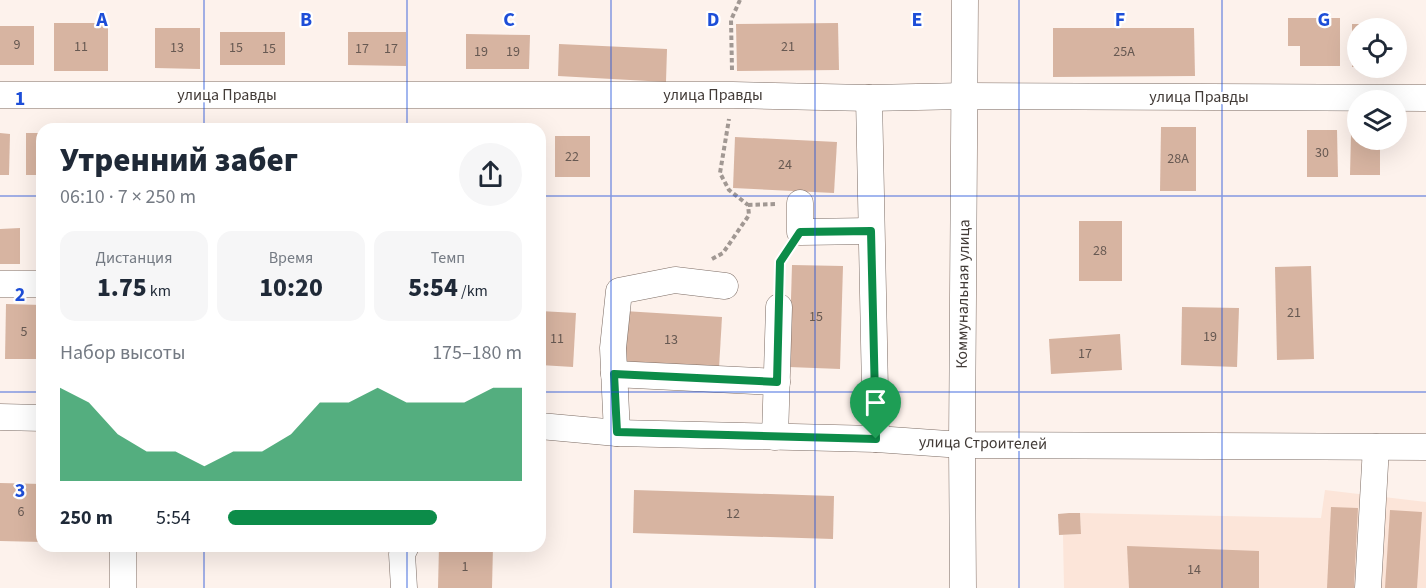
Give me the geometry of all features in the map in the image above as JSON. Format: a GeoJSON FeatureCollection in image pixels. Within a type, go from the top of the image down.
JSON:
{"type":"FeatureCollection","features":[{"type":"Feature","properties":{"kind":"street","name":"Коммунальная улица"},"geometry":{"type":"LineString","coordinates":[[963,588],[965,0]]}},
{"type":"Feature","properties":{"kind":"street","name":"улица Правды"},"geometry":{"type":"LineString","coordinates":[[0,95],[1426,98]]}},
{"type":"Feature","properties":{"kind":"street"},"geometry":{"type":"LineString","coordinates":[[868,98],[876,439]]}},
{"type":"Feature","properties":{"kind":"street"},"geometry":{"type":"LineString","coordinates":[[800,203],[800,232],[871,231]]}},
{"type":"Feature","properties":{"kind":"street"},"geometry":{"type":"LineString","coordinates":[[617,432],[613,348],[619,291],[675,280],[725,286]]}},
{"type":"Feature","properties":{"kind":"street"},"geometry":{"type":"LineString","coordinates":[[0,284],[36,285]]}},
{"type":"Feature","properties":{"kind":"street"},"geometry":{"type":"LineString","coordinates":[[775,436],[779,307]]}},
{"type":"Feature","properties":{"kind":"street"},"geometry":{"type":"LineString","coordinates":[[614,374],[777,382]]}},
{"type":"Feature","properties":{"kind":"street"},"geometry":{"type":"LineString","coordinates":[[0,417],[36,418]]}},
{"type":"Feature","properties":{"kind":"street","name":"улица Строителей"},"geometry":{"type":"LineString","coordinates":[[546,426],[617,432],[876,439],[962,445],[1426,447]]}},
{"type":"Feature","properties":{"kind":"street"},"geometry":{"type":"LineString","coordinates":[[1368,588],[1376,447]]}},
{"type":"Feature","properties":{"kind":"street"},"geometry":{"type":"LineString","coordinates":[[123,552],[123,588]]}},
{"type":"Feature","properties":{"kind":"street"},"geometry":{"type":"LineString","coordinates":[[403,552],[404,588]]}},
{"type":"Feature","properties":{"kind":"path"},"geometry":{"type":"LineString","coordinates":[[675,280],[723,253],[749,215],[748,205],[729,190],[720,173],[733,95],[731,20],[740,0]]}},
{"type":"Feature","properties":{"kind":"path"},"geometry":{"type":"LineString","coordinates":[[779,307],[780,262],[800,232]]}},
{"type":"Feature","properties":{"kind":"shaded area"},"geometry":{"type":"Polygon","coordinates":[[[1325,490],[1426,502],[1426,588],[1064,588],[1063,535],[1081,534],[1080,513],[1321,518],[1325,490]]]}},
{"type":"Feature","properties":{"kind":"building"},"geometry":{"type":"Polygon","coordinates":[[[1288,18],[1340,18],[1340,66],[1300,66],[1300,46],[1288,46],[1288,18]]]}},
{"type":"Feature","properties":{"kind":"building"},"geometry":{"type":"Polygon","coordinates":[[[54,23],[108,23],[108,71],[54,71],[54,23]]]}},
{"type":"Feature","properties":{"kind":"building"},"geometry":{"type":"Polygon","coordinates":[[[838,23],[839,70],[737,71],[736,24],[838,23]]]}},
{"type":"Feature","properties":{"kind":"building"},"geometry":{"type":"Polygon","coordinates":[[[0,26],[34,26],[34,65],[0,65],[0,26]]]}},
{"type":"Feature","properties":{"kind":"building"},"geometry":{"type":"Polygon","coordinates":[[[155,28],[200,28],[200,69],[155,68],[155,28]]]}},
{"type":"Feature","properties":{"kind":"building"},"geometry":{"type":"Polygon","coordinates":[[[1053,28],[1194,28],[1195,76],[1053,77],[1053,28]]]}},
{"type":"Feature","properties":{"kind":"building"},"geometry":{"type":"Polygon","coordinates":[[[220,32],[285,32],[285,65],[220,65],[220,32]]]}},
{"type":"Feature","properties":{"kind":"building"},"geometry":{"type":"Polygon","coordinates":[[[348,32],[406,32],[406,66],[348,65],[348,32]]]}},
{"type":"Feature","properties":{"kind":"building"},"geometry":{"type":"Polygon","coordinates":[[[466,34],[530,35],[529,69],[466,69],[466,34]]]}},
{"type":"Feature","properties":{"kind":"building"},"geometry":{"type":"Polygon","coordinates":[[[559,44],[667,49],[666,82],[558,76],[559,44]]]}},
{"type":"Feature","properties":{"kind":"building"},"geometry":{"type":"Polygon","coordinates":[[[1161,127],[1196,127],[1196,191],[1160,191],[1161,127]]]}},
{"type":"Feature","properties":{"kind":"building"},"geometry":{"type":"Polygon","coordinates":[[[1307,130],[1337,130],[1338,177],[1307,177],[1307,130]]]}},
{"type":"Feature","properties":{"kind":"building"},"geometry":{"type":"Polygon","coordinates":[[[0,133],[10,134],[9,175],[0,175],[0,133]]]}},
{"type":"Feature","properties":{"kind":"building"},"geometry":{"type":"Polygon","coordinates":[[[26,133],[36,133],[36,175],[26,175],[26,133]]]}},
{"type":"Feature","properties":{"kind":"building"},"geometry":{"type":"Polygon","coordinates":[[[555,136],[590,136],[590,177],[555,177],[555,136]]]}},
{"type":"Feature","properties":{"kind":"building"},"geometry":{"type":"Polygon","coordinates":[[[735,137],[837,142],[834,193],[733,188],[735,137]]]}},
{"type":"Feature","properties":{"kind":"building"},"geometry":{"type":"Polygon","coordinates":[[[1351,150],[1380,150],[1380,175],[1350,175],[1351,150]]]}},
{"type":"Feature","properties":{"kind":"building"},"geometry":{"type":"Polygon","coordinates":[[[1079,221],[1122,221],[1122,281],[1079,281],[1079,221]]]}},
{"type":"Feature","properties":{"kind":"building"},"geometry":{"type":"Polygon","coordinates":[[[20,228],[20,264],[0,264],[0,229],[20,228]]]}},
{"type":"Feature","properties":{"kind":"building"},"geometry":{"type":"Polygon","coordinates":[[[792,265],[843,266],[840,369],[789,367],[792,265]]]}},
{"type":"Feature","properties":{"kind":"building"},"geometry":{"type":"Polygon","coordinates":[[[1311,266],[1314,359],[1277,360],[1275,267],[1311,266]]]}},
{"type":"Feature","properties":{"kind":"building"},"geometry":{"type":"Polygon","coordinates":[[[6,304],[36,305],[36,359],[5,359],[6,304]]]}},
{"type":"Feature","properties":{"kind":"building"},"geometry":{"type":"Polygon","coordinates":[[[1182,307],[1239,308],[1237,367],[1181,365],[1182,307]]]}},
{"type":"Feature","properties":{"kind":"building"},"geometry":{"type":"Polygon","coordinates":[[[546,311],[576,313],[573,367],[546,365],[546,311]]]}},
{"type":"Feature","properties":{"kind":"building"},"geometry":{"type":"Polygon","coordinates":[[[624,311],[722,317],[719,368],[621,363],[624,311]]]}},
{"type":"Feature","properties":{"kind":"building"},"geometry":{"type":"Polygon","coordinates":[[[1120,334],[1122,370],[1051,374],[1049,339],[1120,334]]]}},
{"type":"Feature","properties":{"kind":"building"},"geometry":{"type":"Polygon","coordinates":[[[0,483],[36,484],[36,542],[0,541],[0,483]]]}},
{"type":"Feature","properties":{"kind":"building"},"geometry":{"type":"Polygon","coordinates":[[[634,490],[834,496],[833,539],[633,533],[634,490]]]}},
{"type":"Feature","properties":{"kind":"building"},"geometry":{"type":"Polygon","coordinates":[[[1331,507],[1358,508],[1354,588],[1327,588],[1331,507]]]}},
{"type":"Feature","properties":{"kind":"building"},"geometry":{"type":"Polygon","coordinates":[[[1390,510],[1422,512],[1417,588],[1385,588],[1390,510]]]}},
{"type":"Feature","properties":{"kind":"building"},"geometry":{"type":"Polygon","coordinates":[[[1080,513],[1081,534],[1059,535],[1058,514],[1080,513]]]}},
{"type":"Feature","properties":{"kind":"building"},"geometry":{"type":"Polygon","coordinates":[[[1127,546],[1259,551],[1259,588],[1129,588],[1127,546]]]}},
{"type":"Feature","properties":{"kind":"building"},"geometry":{"type":"Polygon","coordinates":[[[439,552],[493,552],[492,588],[438,588],[439,552]]]}},
{"type":"Feature","properties":{"kind":"route"},"geometry":{"type":"LineString","coordinates":[[871,231],[876,439],[617,432],[614,374],[777,382],[780,262],[800,232],[871,231]]}}]}
